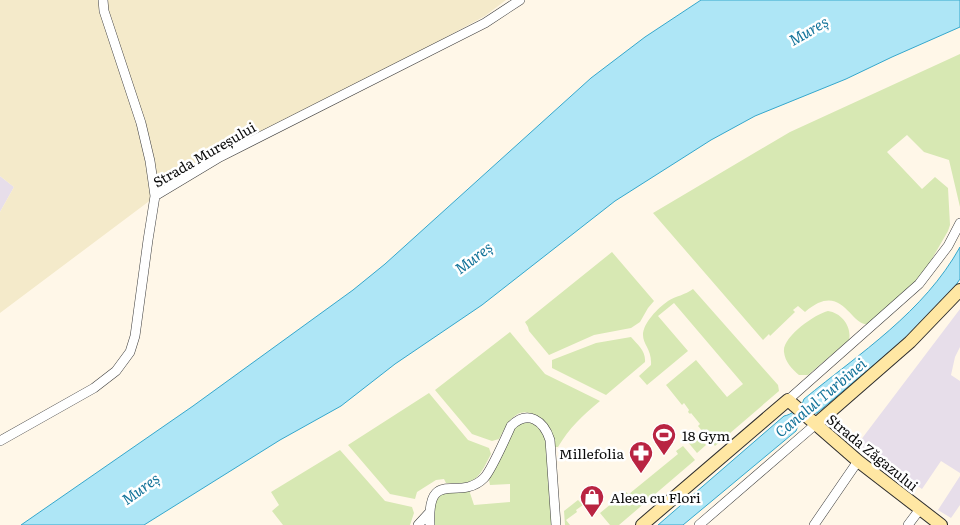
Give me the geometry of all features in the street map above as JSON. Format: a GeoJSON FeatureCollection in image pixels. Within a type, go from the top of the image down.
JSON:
{"type":"FeatureCollection","features":[{"type":"Feature","properties":{"kind":"street"},"geometry":{"type":"LineString","coordinates":[[103,0],[104,11],[141,123],[150,161],[155,196]]}},
{"type":"Feature","properties":{"kind":"street","name":"Strada Mureșului"},"geometry":{"type":"LineString","coordinates":[[0,441],[94,388],[116,371],[130,352],[138,319],[155,196],[220,158],[486,23],[520,0]]}},
{"type":"Feature","properties":{"kind":"street"},"geometry":{"type":"LineString","coordinates":[[642,525],[791,402],[919,284],[948,246],[960,223]]}},
{"type":"Feature","properties":{"kind":"street"},"geometry":{"type":"LineString","coordinates":[[699,525],[812,421],[910,342],[960,290]]}},
{"type":"Feature","properties":{"kind":"street","name":"Strada Zăgazului"},"geometry":{"type":"LineString","coordinates":[[791,402],[858,461],[941,525]]}},
{"type":"Feature","properties":{"kind":"street"},"geometry":{"type":"LineString","coordinates":[[430,525],[432,498],[436,492],[443,488],[461,488],[473,485],[485,477],[512,426],[517,420],[524,418],[534,419],[541,424],[550,440],[556,525]]}},
{"type":"Feature","properties":{"kind":"street"},"geometry":{"type":"LineString","coordinates":[[814,525],[858,461]]}},
{"type":"Feature","properties":{"kind":"street"},"geometry":{"type":"LineString","coordinates":[[908,525],[920,509]]}},
{"type":"Feature","properties":{"kind":"street"},"geometry":{"type":"LineString","coordinates":[[418,525],[430,513]]}},
{"type":"Feature","properties":{"kind":"shaded area"},"geometry":{"type":"Polygon","coordinates":[[[0,0],[506,0],[485,16],[164,190],[0,313],[0,212],[14,187],[0,176],[0,0]]]}},
{"type":"Feature","properties":{"kind":"shaded area"},"geometry":{"type":"Polygon","coordinates":[[[0,176],[14,187],[0,212],[0,176]]]}},
{"type":"Feature","properties":{"kind":"shaded area"},"geometry":{"type":"Polygon","coordinates":[[[960,309],[960,347],[955,357],[951,375],[960,381],[960,473],[941,461],[922,489],[857,445],[960,309]]]}},
{"type":"Feature","properties":{"kind":"shaded area"},"geometry":{"type":"Polygon","coordinates":[[[960,476],[960,505],[951,518],[938,510],[960,476]]]}},
{"type":"Feature","properties":{"kind":"green space"},"geometry":{"type":"Polygon","coordinates":[[[960,54],[960,207],[949,160],[924,152],[907,135],[887,152],[922,189],[935,177],[948,188],[950,225],[929,264],[916,281],[869,324],[862,323],[856,319],[837,302],[828,301],[818,303],[805,312],[798,306],[793,310],[795,312],[770,336],[769,334],[763,340],[653,213],[790,132],[960,54]]]}},
{"type":"Feature","properties":{"kind":"green space"},"geometry":{"type":"Polygon","coordinates":[[[612,252],[654,301],[640,322],[631,328],[594,335],[549,355],[529,331],[525,322],[612,252]]]}},
{"type":"Feature","properties":{"kind":"green space"},"geometry":{"type":"Polygon","coordinates":[[[693,289],[778,385],[779,391],[715,446],[698,426],[700,424],[688,412],[689,410],[684,403],[682,405],[666,385],[696,360],[727,397],[743,384],[674,303],[658,316],[688,351],[647,385],[639,376],[651,365],[649,351],[644,342],[643,335],[648,321],[668,301],[693,289]]]}},
{"type":"Feature","properties":{"kind":"green space"},"geometry":{"type":"Polygon","coordinates":[[[828,311],[833,312],[845,321],[849,330],[849,340],[808,375],[799,375],[787,362],[784,352],[785,346],[800,327],[828,311]]]}},
{"type":"Feature","properties":{"kind":"green space"},"geometry":{"type":"Polygon","coordinates":[[[510,332],[545,374],[600,401],[577,422],[558,447],[554,447],[535,415],[528,413],[522,413],[512,418],[499,439],[492,441],[472,434],[435,390],[510,332]]]}},
{"type":"Feature","properties":{"kind":"green space"},"geometry":{"type":"Polygon","coordinates":[[[631,337],[643,351],[645,362],[606,395],[552,368],[552,360],[596,343],[631,337]]]}},
{"type":"Feature","properties":{"kind":"green space"},"geometry":{"type":"Polygon","coordinates":[[[429,393],[468,440],[489,448],[491,454],[479,475],[470,481],[446,483],[444,479],[436,480],[417,492],[415,499],[390,494],[348,445],[429,393]]]}},
{"type":"Feature","properties":{"kind":"green space"},"geometry":{"type":"Polygon","coordinates":[[[525,422],[536,425],[547,440],[552,525],[434,525],[435,501],[444,492],[469,490],[474,505],[510,502],[510,484],[490,485],[489,480],[514,429],[525,422]]]}},
{"type":"Feature","properties":{"kind":"green space"},"geometry":{"type":"Polygon","coordinates":[[[696,434],[706,445],[697,453],[687,441],[696,434]]]}},
{"type":"Feature","properties":{"kind":"green space"},"geometry":{"type":"Polygon","coordinates":[[[683,446],[695,460],[619,525],[610,525],[600,513],[626,492],[629,494],[678,454],[676,451],[683,446]]]}},
{"type":"Feature","properties":{"kind":"green space"},"geometry":{"type":"Polygon","coordinates":[[[340,450],[385,501],[412,507],[414,513],[410,525],[283,525],[272,511],[279,505],[271,492],[340,450]]]}},
{"type":"Feature","properties":{"kind":"green space"},"geometry":{"type":"Polygon","coordinates":[[[578,500],[583,505],[566,520],[570,525],[565,525],[564,511],[578,500]]]}},
{"type":"Feature","properties":{"kind":"water","name":"Mureș"},"geometry":{"type":"Polygon","coordinates":[[[701,0],[960,0],[960,27],[846,79],[755,116],[711,140],[615,201],[482,305],[395,364],[341,406],[280,440],[144,525],[21,525],[193,406],[353,290],[385,264],[591,78],[645,37],[701,0]]]}},
{"type":"Feature","properties":{"kind":"water","name":"Canalul Turbinei"},"geometry":{"type":"Polygon","coordinates":[[[960,247],[960,279],[951,292],[921,325],[817,413],[804,419],[796,431],[683,525],[658,525],[784,416],[796,410],[804,399],[910,312],[945,270],[960,247]]]}},
{"type":"Feature","properties":{"kind":"place","name":"18 Gym"},"geometry":{"type":"Point","coordinates":[664,456]}},
{"type":"Feature","properties":{"kind":"place","name":"Millefolia"},"geometry":{"type":"Point","coordinates":[641,474]}},
{"type":"Feature","properties":{"kind":"place","name":"Aleea cu Flori"},"geometry":{"type":"Point","coordinates":[592,518]}}]}
